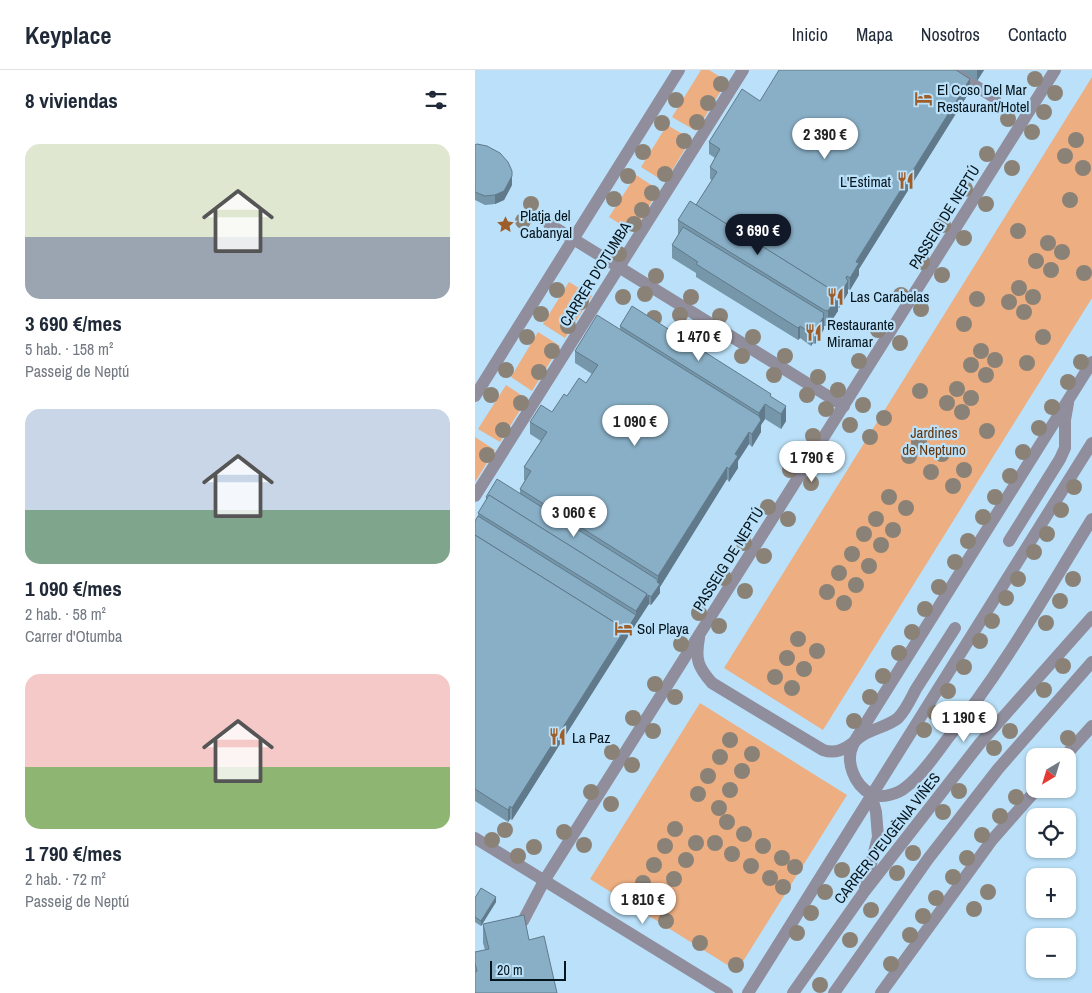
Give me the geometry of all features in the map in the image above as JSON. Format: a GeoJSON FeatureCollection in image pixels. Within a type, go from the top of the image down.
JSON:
{"type":"FeatureCollection","features":[{"type":"Feature","properties":{"kind":"street"},"geometry":{"type":"LineString","coordinates":[[475,396],[679,70]]}},
{"type":"Feature","properties":{"kind":"street","name":"CARRER D'OTUMBA"},"geometry":{"type":"LineString","coordinates":[[475,496],[743,70]]}},
{"type":"Feature","properties":{"kind":"street"},"geometry":{"type":"LineString","coordinates":[[950,70],[995,98]]}},
{"type":"Feature","properties":{"kind":"street","name":"PASSEIG DE NEPTÚ"},"geometry":{"type":"LineString","coordinates":[[523,921],[544,881],[1055,70]]}},
{"type":"Feature","properties":{"kind":"street"},"geometry":{"type":"LineString","coordinates":[[549,224],[844,406]]}},
{"type":"Feature","properties":{"kind":"street"},"geometry":{"type":"LineString","coordinates":[[864,892],[878,837],[876,812],[871,794],[853,774],[850,754],[854,742],[1036,448],[1092,362]]}},
{"type":"Feature","properties":{"kind":"street"},"geometry":{"type":"LineString","coordinates":[[1009,541],[1065,448],[1065,420],[1069,398]]}},
{"type":"Feature","properties":{"kind":"street"},"geometry":{"type":"LineString","coordinates":[[748,993],[1092,443]]}},
{"type":"Feature","properties":{"kind":"street"},"geometry":{"type":"LineString","coordinates":[[871,794],[885,796],[907,787],[931,760],[989,684],[1092,519]]}},
{"type":"Feature","properties":{"kind":"street","name":"CARRER D'EUGÈNIA VIÑES"},"geometry":{"type":"LineString","coordinates":[[793,993],[864,892],[981,742],[1092,616]]}},
{"type":"Feature","properties":{"kind":"street"},"geometry":{"type":"LineString","coordinates":[[700,634],[696,653],[700,669],[712,682],[823,750],[837,752],[846,748],[865,734],[897,718],[955,628]]}},
{"type":"Feature","properties":{"kind":"street"},"geometry":{"type":"LineString","coordinates":[[833,993],[928,859],[999,769],[1092,662]]}},
{"type":"Feature","properties":{"kind":"street"},"geometry":{"type":"LineString","coordinates":[[1072,748],[1092,726]]}},
{"type":"Feature","properties":{"kind":"street"},"geometry":{"type":"LineString","coordinates":[[881,993],[992,840],[1029,798]]}},
{"type":"Feature","properties":{"kind":"street"},"geometry":{"type":"LineString","coordinates":[[475,838],[727,993]]}},
{"type":"Feature","properties":{"kind":"green space"},"geometry":{"type":"Polygon","coordinates":[[[701,70],[709,70],[727,81],[696,131],[672,117],[701,70]]]}},
{"type":"Feature","properties":{"kind":"green space","name":"Jardines de Neptuno"},"geometry":{"type":"Polygon","coordinates":[[[1092,77],[1092,298],[823,730],[724,668],[1092,77]]]}},
{"type":"Feature","properties":{"kind":"green space"},"geometry":{"type":"Polygon","coordinates":[[[667,125],[691,139],[665,182],[641,167],[667,125]]]}},
{"type":"Feature","properties":{"kind":"green space"},"geometry":{"type":"Polygon","coordinates":[[[636,175],[659,190],[633,232],[609,217],[636,175]]]}},
{"type":"Feature","properties":{"kind":"green space"},"geometry":{"type":"Polygon","coordinates":[[[569,282],[592,296],[565,338],[543,324],[569,282]]]}},
{"type":"Feature","properties":{"kind":"green space"},"geometry":{"type":"Polygon","coordinates":[[[538,332],[560,346],[532,391],[511,377],[538,332]]]}},
{"type":"Feature","properties":{"kind":"green space"},"geometry":{"type":"Polygon","coordinates":[[[506,385],[527,399],[500,442],[478,429],[506,385]]]}},
{"type":"Feature","properties":{"kind":"green space"},"geometry":{"type":"Polygon","coordinates":[[[475,437],[495,450],[475,482],[475,437]]]}},
{"type":"Feature","properties":{"kind":"green space"},"geometry":{"type":"Polygon","coordinates":[[[700,703],[847,795],[737,971],[590,879],[700,703]]]}},
{"type":"Feature","properties":{"kind":"building"},"geometry":{"type":"Polygon","coordinates":[[[779,70],[956,70],[970,79],[857,260],[856,262],[859,263],[850,278],[847,276],[848,281],[839,296],[696,205],[717,172],[710,167],[720,149],[709,142],[742,89],[760,101],[779,70]]]}},
{"type":"Feature","properties":{"kind":"building"},"geometry":{"type":"Polygon","coordinates":[[[475,145],[487,146],[500,153],[508,162],[512,176],[504,191],[495,195],[485,196],[475,192],[475,145]]]}},
{"type":"Feature","properties":{"kind":"building"},"geometry":{"type":"Polygon","coordinates":[[[690,201],[835,292],[834,294],[838,296],[828,311],[678,220],[690,201]]]}},
{"type":"Feature","properties":{"kind":"building"},"geometry":{"type":"Polygon","coordinates":[[[683,227],[824,313],[815,332],[811,333],[800,326],[798,328],[696,264],[698,262],[672,245],[683,227]]]}},
{"type":"Feature","properties":{"kind":"building"},"geometry":{"type":"Polygon","coordinates":[[[632,306],[771,394],[770,396],[786,406],[781,414],[765,404],[759,413],[620,326],[632,306]]]}},
{"type":"Feature","properties":{"kind":"building"},"geometry":{"type":"Polygon","coordinates":[[[597,315],[759,416],[761,420],[752,434],[749,432],[735,454],[738,456],[729,469],[727,467],[658,576],[520,489],[531,471],[524,467],[547,432],[530,422],[541,405],[552,412],[564,394],[567,396],[579,378],[586,383],[598,365],[575,351],[597,315]]]}},
{"type":"Feature","properties":{"kind":"building"},"geometry":{"type":"Polygon","coordinates":[[[497,479],[658,580],[657,582],[660,584],[651,597],[649,595],[647,598],[647,594],[489,495],[488,498],[486,497],[497,479]]]}},
{"type":"Feature","properties":{"kind":"building"},"geometry":{"type":"Polygon","coordinates":[[[489,495],[647,594],[636,611],[478,513],[489,495]]]}},
{"type":"Feature","properties":{"kind":"building"},"geometry":{"type":"Polygon","coordinates":[[[478,516],[636,615],[625,633],[625,629],[475,535],[475,521],[478,516]]]}},
{"type":"Feature","properties":{"kind":"building"},"geometry":{"type":"Polygon","coordinates":[[[475,535],[625,629],[512,808],[510,806],[508,810],[475,789],[475,535]]]}},
{"type":"Feature","properties":{"kind":"building"},"geometry":{"type":"Polygon","coordinates":[[[481,888],[496,897],[481,921],[475,917],[475,898],[481,888]]]}},
{"type":"Feature","properties":{"kind":"building"},"geometry":{"type":"Polygon","coordinates":[[[524,915],[529,940],[544,936],[557,993],[475,993],[475,972],[477,971],[475,952],[489,949],[483,924],[524,915]]]}},
{"type":"Feature","properties":{"kind":"place","name":"El Coso Del Mar Restaurant/Hotel"},"geometry":{"type":"Point","coordinates":[923,98]}},
{"type":"Feature","properties":{"kind":"place","name":"L'Estimat"},"geometry":{"type":"Point","coordinates":[905,181]}},
{"type":"Feature","properties":{"kind":"place","name":"Platja del Cabanyal"},"geometry":{"type":"Point","coordinates":[506,224]}},
{"type":"Feature","properties":{"kind":"place","name":"Las Carabelas"},"geometry":{"type":"Point","coordinates":[836,296]}},
{"type":"Feature","properties":{"kind":"place","name":"Restaurante Miramar"},"geometry":{"type":"Point","coordinates":[813,333]}},
{"type":"Feature","properties":{"kind":"place","name":"Sol Playa"},"geometry":{"type":"Point","coordinates":[623,628]}},
{"type":"Feature","properties":{"kind":"place","name":"La Paz"},"geometry":{"type":"Point","coordinates":[558,737]}}]}
